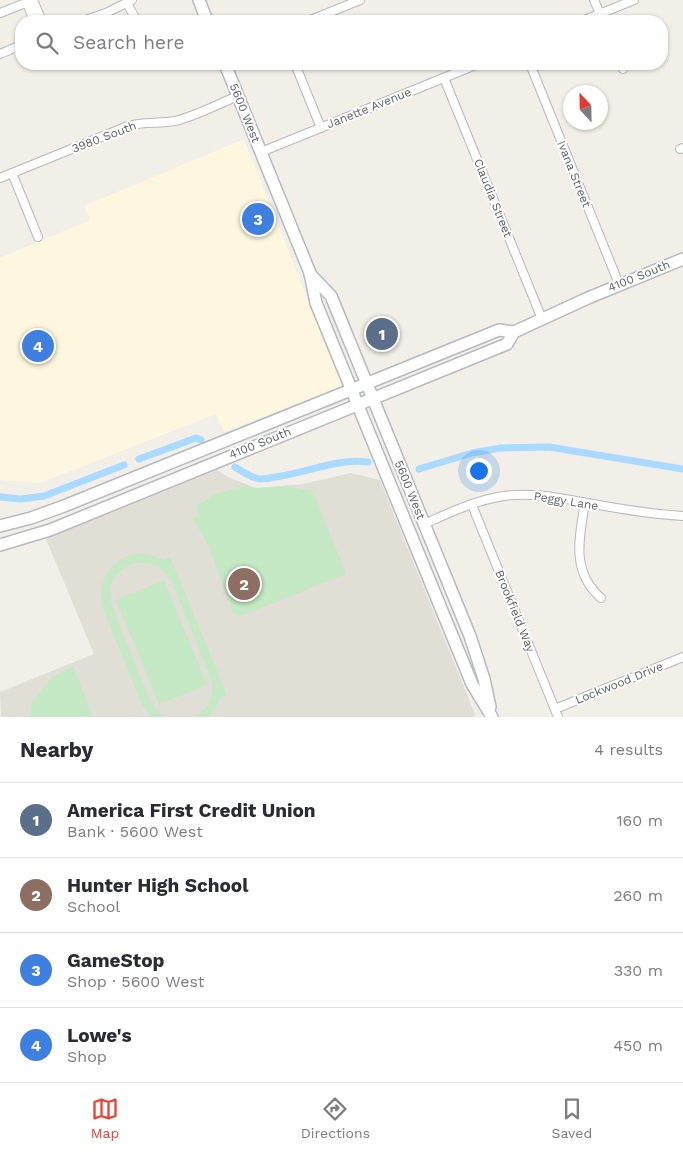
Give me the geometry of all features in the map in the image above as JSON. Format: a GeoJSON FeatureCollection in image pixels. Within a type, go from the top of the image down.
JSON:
{"type":"FeatureCollection","features":[{"type":"Feature","properties":{"kind":"main road"},"geometry":{"type":"LineString","coordinates":[[199,0],[205,15]]}},
{"type":"Feature","properties":{"kind":"main road","name":"5600 West"},"geometry":{"type":"LineString","coordinates":[[227,70],[310,273],[316,302],[357,404],[472,684],[492,716]]}},
{"type":"Feature","properties":{"kind":"main road","name":"4100 South"},"geometry":{"type":"LineString","coordinates":[[0,526],[31,518],[64,506],[499,330],[514,332],[619,284],[683,259]]}},
{"type":"Feature","properties":{"kind":"main road","name":"5600 West"},"geometry":{"type":"LineString","coordinates":[[310,273],[331,296],[478,659],[492,716]]}},
{"type":"Feature","properties":{"kind":"main road","name":"4100 South"},"geometry":{"type":"LineString","coordinates":[[0,545],[50,530],[508,344],[514,332]]}},
{"type":"Feature","properties":{"kind":"main road"},"geometry":{"type":"LineString","coordinates":[[432,585],[435,584],[440,588],[462,641],[468,651],[478,659]]}},
{"type":"Feature","properties":{"kind":"street"},"geometry":{"type":"LineString","coordinates":[[323,15],[360,0]]}},
{"type":"Feature","properties":{"kind":"street"},"geometry":{"type":"LineString","coordinates":[[594,0],[601,15]]}},
{"type":"Feature","properties":{"kind":"street"},"geometry":{"type":"LineString","coordinates":[[606,15],[634,0]]}},
{"type":"Feature","properties":{"kind":"street"},"geometry":{"type":"LineString","coordinates":[[0,13],[31,1]]}},
{"type":"Feature","properties":{"kind":"street"},"geometry":{"type":"LineString","coordinates":[[31,1],[33,15]]}},
{"type":"Feature","properties":{"kind":"street"},"geometry":{"type":"LineString","coordinates":[[31,1],[39,15]]}},
{"type":"Feature","properties":{"kind":"street"},"geometry":{"type":"LineString","coordinates":[[100,15],[130,1],[134,15]]}},
{"type":"Feature","properties":{"kind":"street"},"geometry":{"type":"LineString","coordinates":[[0,54],[15,48]]}},
{"type":"Feature","properties":{"kind":"street"},"geometry":{"type":"LineString","coordinates":[[297,70],[321,128]]}},
{"type":"Feature","properties":{"kind":"street","name":"Janette Avenue"},"geometry":{"type":"LineString","coordinates":[[261,152],[463,70]]}},
{"type":"Feature","properties":{"kind":"street","name":"Ivana Street"},"geometry":{"type":"LineString","coordinates":[[532,70],[619,284]]}},
{"type":"Feature","properties":{"kind":"street","name":"Claudia Street"},"geometry":{"type":"LineString","coordinates":[[444,78],[542,318]]}},
{"type":"Feature","properties":{"kind":"street","name":"3980 South"},"geometry":{"type":"LineString","coordinates":[[0,178],[128,126],[143,122],[164,122],[181,119],[238,96]]}},
{"type":"Feature","properties":{"kind":"street"},"geometry":{"type":"LineString","coordinates":[[12,173],[38,237]]}},
{"type":"Feature","properties":{"kind":"street","name":"Peggy Lane"},"geometry":{"type":"LineString","coordinates":[[424,524],[472,505],[497,498],[524,495],[544,496],[635,512],[683,516]]}},
{"type":"Feature","properties":{"kind":"street"},"geometry":{"type":"LineString","coordinates":[[585,503],[580,531],[580,558],[588,584],[601,598]]}},
{"type":"Feature","properties":{"kind":"street","name":"Brookfield Way"},"geometry":{"type":"LineString","coordinates":[[472,505],[558,717]]}},
{"type":"Feature","properties":{"kind":"street","name":"Lockwood Drive"},"geometry":{"type":"LineString","coordinates":[[555,709],[683,657]]}},
{"type":"Feature","properties":{"kind":"shaded area"},"geometry":{"type":"Polygon","coordinates":[[[244,139],[342,386],[224,432],[216,414],[40,483],[0,480],[0,258],[90,220],[84,206],[244,139]]]}},
{"type":"Feature","properties":{"kind":"shaded area"},"geometry":{"type":"Polygon","coordinates":[[[217,470],[228,477],[256,488],[303,484],[351,473],[380,480],[476,717],[1,717],[0,692],[94,654],[46,539],[217,470]]]}},
{"type":"Feature","properties":{"kind":"green space"},"geometry":{"type":"Polygon","coordinates":[[[246,486],[256,488],[286,486],[313,491],[346,574],[241,616],[233,613],[209,547],[193,518],[200,516],[196,506],[215,494],[246,486]]]}},
{"type":"Feature","properties":{"kind":"green space"},"geometry":{"type":"Polygon","coordinates":[[[133,554],[146,554],[164,560],[170,557],[227,695],[220,698],[208,717],[195,717],[207,706],[211,698],[212,682],[172,582],[163,571],[152,565],[141,563],[130,565],[120,571],[114,580],[110,592],[112,606],[150,701],[156,710],[165,717],[150,717],[142,704],[101,600],[101,591],[106,575],[117,562],[133,554]]]}},
{"type":"Feature","properties":{"kind":"green space"},"geometry":{"type":"Polygon","coordinates":[[[164,580],[207,685],[159,704],[116,600],[164,580]]]}},
{"type":"Feature","properties":{"kind":"green space"},"geometry":{"type":"Polygon","coordinates":[[[73,666],[93,717],[30,717],[32,702],[51,678],[73,666]]]}},
{"type":"Feature","properties":{"kind":"waterway"},"geometry":{"type":"LineString","coordinates":[[139,459],[196,438],[201,440]]}},
{"type":"Feature","properties":{"kind":"waterway"},"geometry":{"type":"LineString","coordinates":[[419,469],[472,453],[501,448],[549,447],[683,469]]}},
{"type":"Feature","properties":{"kind":"waterway"},"geometry":{"type":"LineString","coordinates":[[235,467],[250,476],[262,479],[345,462],[368,462]]}},
{"type":"Feature","properties":{"kind":"waterway"},"geometry":{"type":"LineString","coordinates":[[0,497],[21,499],[44,496],[124,465]]}},
{"type":"Feature","properties":{"kind":"place","name":"GameStop"},"geometry":{"type":"Point","coordinates":[258,219]}},
{"type":"Feature","properties":{"kind":"place","name":"America First Credit Union"},"geometry":{"type":"Point","coordinates":[382,334]}},
{"type":"Feature","properties":{"kind":"place","name":"Lowe's"},"geometry":{"type":"Point","coordinates":[38,346]}},
{"type":"Feature","properties":{"kind":"place","name":"Hunter High School"},"geometry":{"type":"Point","coordinates":[244,584]}}]}
